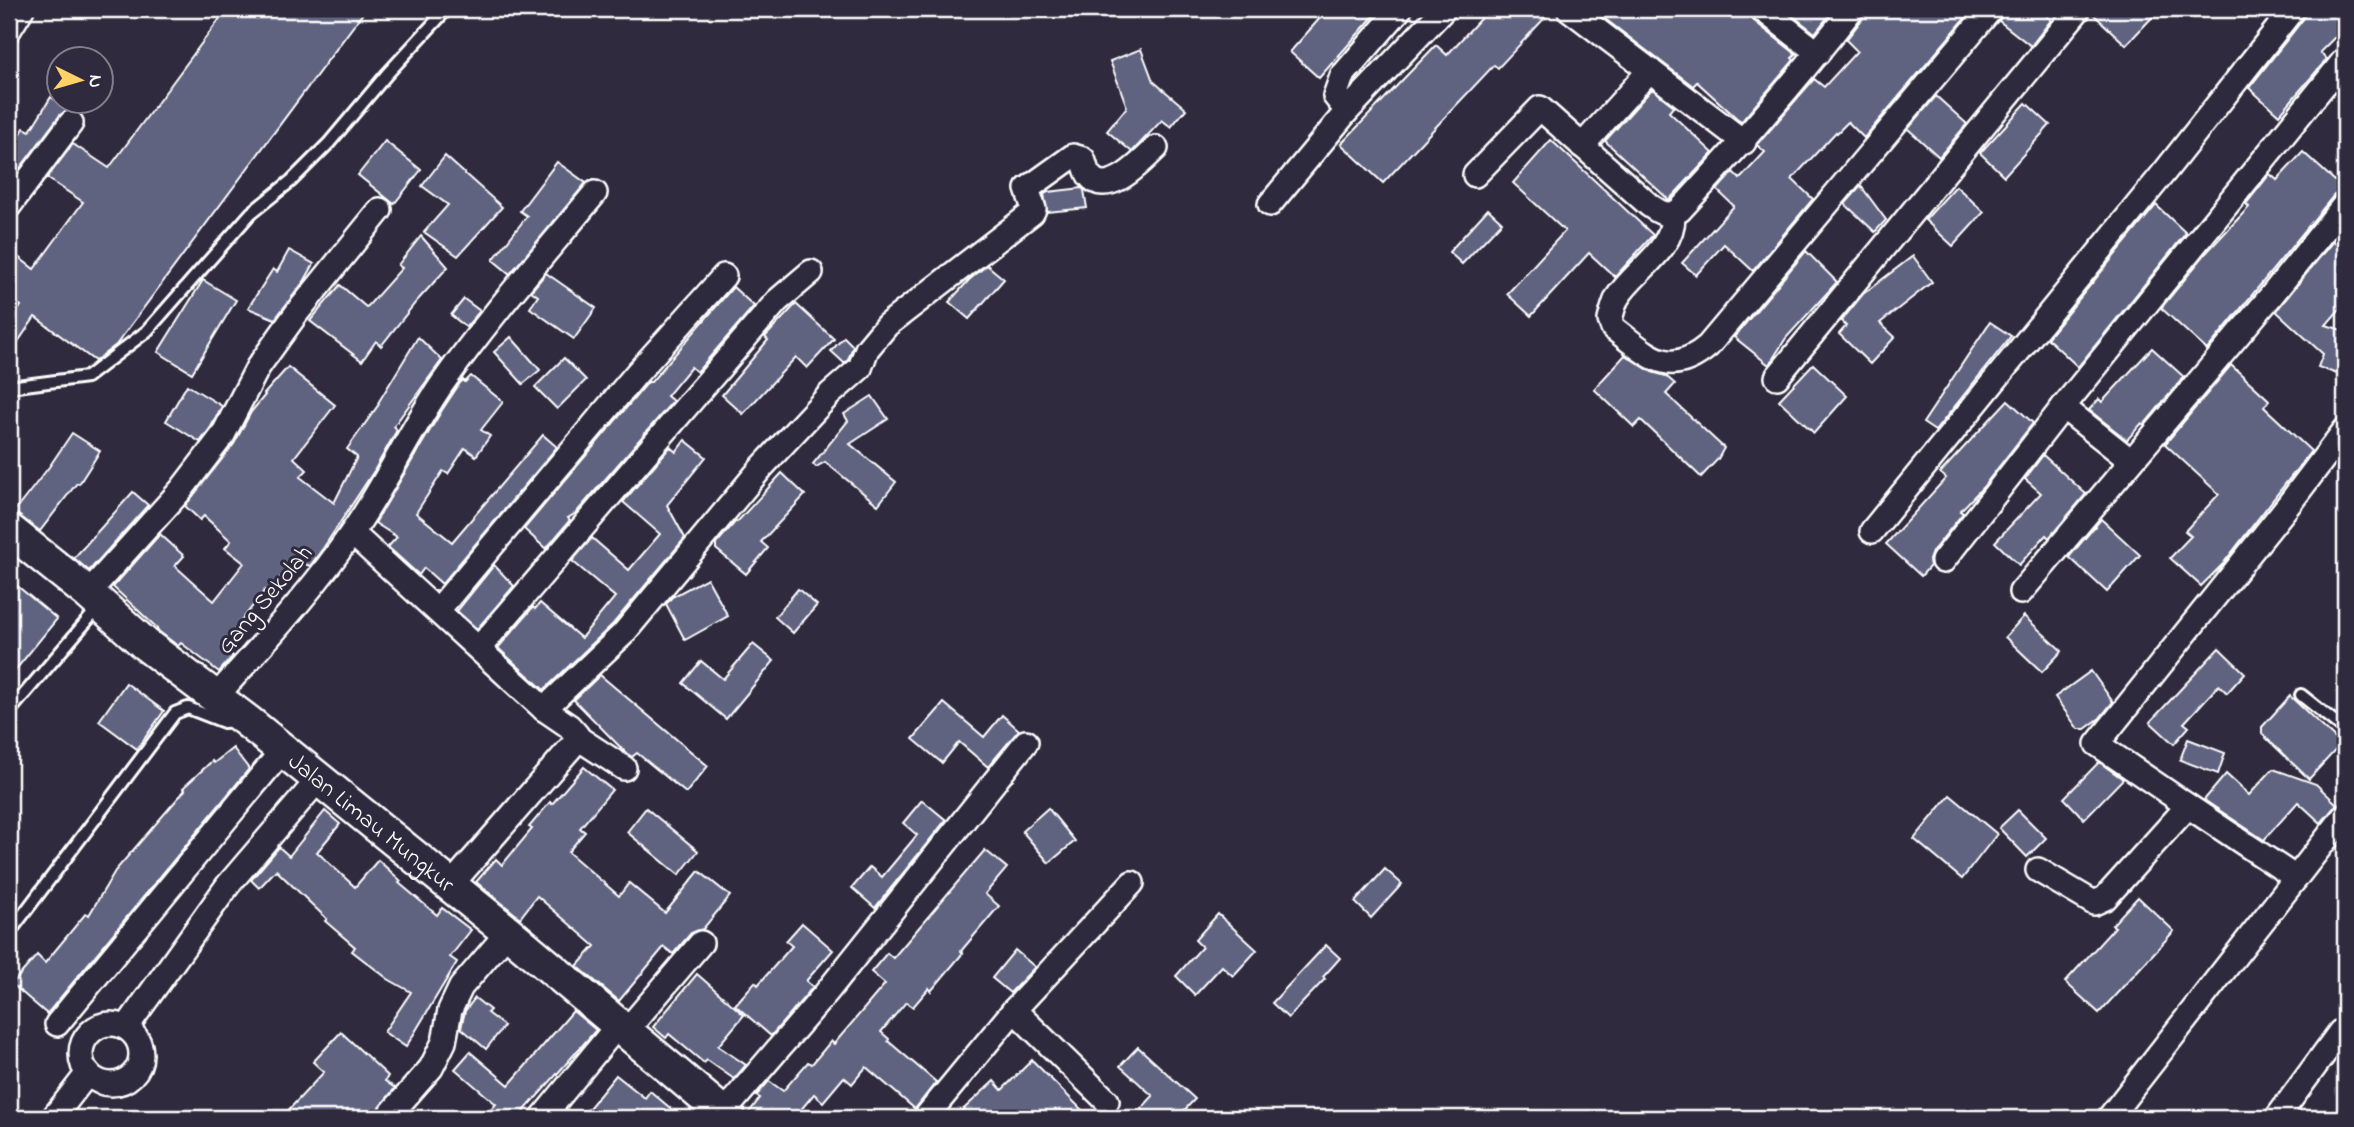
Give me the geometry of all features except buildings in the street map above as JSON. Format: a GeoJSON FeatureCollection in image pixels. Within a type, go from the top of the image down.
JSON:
{"type":"FeatureCollection","features":[{"type":"Feature","properties":{"kind":"street"},"geometry":{"type":"LineString","coordinates":[[9,30],[22,9]]}},
{"type":"Feature","properties":{"kind":"street"},"geometry":{"type":"LineString","coordinates":[[1346,111],[1335,96],[1342,76],[1400,9]]}},
{"type":"Feature","properties":{"kind":"street"},"geometry":{"type":"LineString","coordinates":[[1270,204],[1346,111],[1444,9]]}},
{"type":"Feature","properties":{"kind":"street"},"geometry":{"type":"LineString","coordinates":[[1569,9],[1744,142]]}},
{"type":"Feature","properties":{"kind":"street"},"geometry":{"type":"LineString","coordinates":[[1762,9],[1818,53]]}},
{"type":"Feature","properties":{"kind":"street"},"geometry":{"type":"LineString","coordinates":[[1475,175],[1541,108],[1656,210],[1661,214],[1672,215],[1680,210],[1744,142],[1852,9]]}},
{"type":"Feature","properties":{"kind":"street"},"geometry":{"type":"LineString","coordinates":[[1672,215],[1673,227],[1665,243],[1618,298],[1610,320],[1614,328],[1660,362],[1676,364],[1693,359],[1708,346],[1991,9]]}},
{"type":"Feature","properties":{"kind":"street"},"geometry":{"type":"LineString","coordinates":[[1777,377],[2079,9]]}},
{"type":"Feature","properties":{"kind":"street"},"geometry":{"type":"LineString","coordinates":[[1872,531],[2166,170],[2293,9]]}},
{"type":"Feature","properties":{"kind":"street"},"geometry":{"type":"LineString","coordinates":[[1943,561],[2063,407],[2345,58]]}},
{"type":"Feature","properties":{"kind":"street"},"geometry":{"type":"LineString","coordinates":[[1582,146],[1650,70]]}},
{"type":"Feature","properties":{"kind":"street"},"geometry":{"type":"LineString","coordinates":[[9,206],[71,122]]}},
{"type":"Feature","properties":{"kind":"street"},"geometry":{"type":"LineString","coordinates":[[544,709],[623,634],[775,452],[830,394],[860,368],[867,349],[887,325],[1032,213],[1034,209],[1027,189],[1073,156],[1083,159],[1089,176],[1099,182],[1115,182],[1156,148]]}},
{"type":"Feature","properties":{"kind":"street","name":"Gang Sekolah"},"geometry":{"type":"LineString","coordinates":[[215,698],[310,590],[352,533],[390,472],[410,433],[443,383],[489,320],[595,193]]}},
{"type":"Feature","properties":{"kind":"street"},"geometry":{"type":"LineString","coordinates":[[2021,592],[2271,296],[2345,204]]}},
{"type":"Feature","properties":{"kind":"street"},"geometry":{"type":"LineString","coordinates":[[94,599],[223,435],[258,367],[296,314],[380,210]]}},
{"type":"Feature","properties":{"kind":"street"},"geometry":{"type":"LineString","coordinates":[[479,648],[777,301],[811,272]]}},
{"type":"Feature","properties":{"kind":"street"},"geometry":{"type":"LineString","coordinates":[[438,610],[637,373],[724,275]]}},
{"type":"Feature","properties":{"kind":"street"},"geometry":{"type":"LineString","coordinates":[[2063,407],[2131,461]]}},
{"type":"Feature","properties":{"kind":"street"},"geometry":{"type":"LineString","coordinates":[[2296,878],[2097,744],[2289,504],[2345,429]]}},
{"type":"Feature","properties":{"kind":"street"},"geometry":{"type":"LineString","coordinates":[[352,533],[544,709],[569,726],[578,738],[624,768]]}},
{"type":"Feature","properties":{"kind":"street","name":"Jalan Limau Mungkur"},"geometry":{"type":"LineString","coordinates":[[10,534],[94,599],[145,644],[247,720],[508,932],[727,1117]]}},
{"type":"Feature","properties":{"kind":"street"},"geometry":{"type":"LineString","coordinates":[[450,886],[578,738]]}},
{"type":"Feature","properties":{"kind":"street"},"geometry":{"type":"LineString","coordinates":[[727,1117],[1026,742]]}},
{"type":"Feature","properties":{"kind":"street"},"geometry":{"type":"LineString","coordinates":[[57,1024],[282,751]]}},
{"type":"Feature","properties":{"kind":"street"},"geometry":{"type":"LineString","coordinates":[[127,1028],[228,885],[318,780]]}},
{"type":"Feature","properties":{"kind":"street"},"geometry":{"type":"LineString","coordinates":[[2038,870],[2094,903],[2105,898],[2188,806]]}},
{"type":"Feature","properties":{"kind":"street"},"geometry":{"type":"LineString","coordinates":[[2109,1118],[2345,815]]}},
{"type":"Feature","properties":{"kind":"street"},"geometry":{"type":"LineString","coordinates":[[925,1118],[1014,1010],[1132,883]]}},
{"type":"Feature","properties":{"kind":"street"},"geometry":{"type":"LineString","coordinates":[[387,1118],[431,1068],[444,1042],[450,1010],[461,988],[508,932]]}},
{"type":"Feature","properties":{"kind":"street"},"geometry":{"type":"LineString","coordinates":[[542,1118],[701,943]]}},
{"type":"Feature","properties":{"kind":"street"},"geometry":{"type":"LineString","coordinates":[[1014,1010],[1107,1101]]}},
{"type":"Feature","properties":{"kind":"street"},"geometry":{"type":"LineString","coordinates":[[117,1024],[135,1034],[141,1054],[134,1074],[116,1083],[105,1083],[88,1073],[81,1053],[83,1042],[97,1027],[117,1024]]}},
{"type":"Feature","properties":{"kind":"street"},"geometry":{"type":"LineString","coordinates":[[2283,1116],[2340,1032],[2345,1037]]}},
{"type":"Feature","properties":{"kind":"street"},"geometry":{"type":"LineString","coordinates":[[53,1118],[88,1073]]}},
{"type":"Feature","properties":{"kind":"lane"},"geometry":{"type":"LineString","coordinates":[[9,387],[87,377],[147,331],[251,213],[291,181],[330,143],[387,74],[447,9]]}},
{"type":"Feature","properties":{"kind":"lane"},"geometry":{"type":"LineString","coordinates":[[9,712],[94,599]]}},
{"type":"Feature","properties":{"kind":"lane"},"geometry":{"type":"LineString","coordinates":[[2301,695],[2345,730]]}},
{"type":"Feature","properties":{"kind":"lane"},"geometry":{"type":"LineString","coordinates":[[13,928],[175,713],[188,708],[224,722],[247,720]]}}]}
